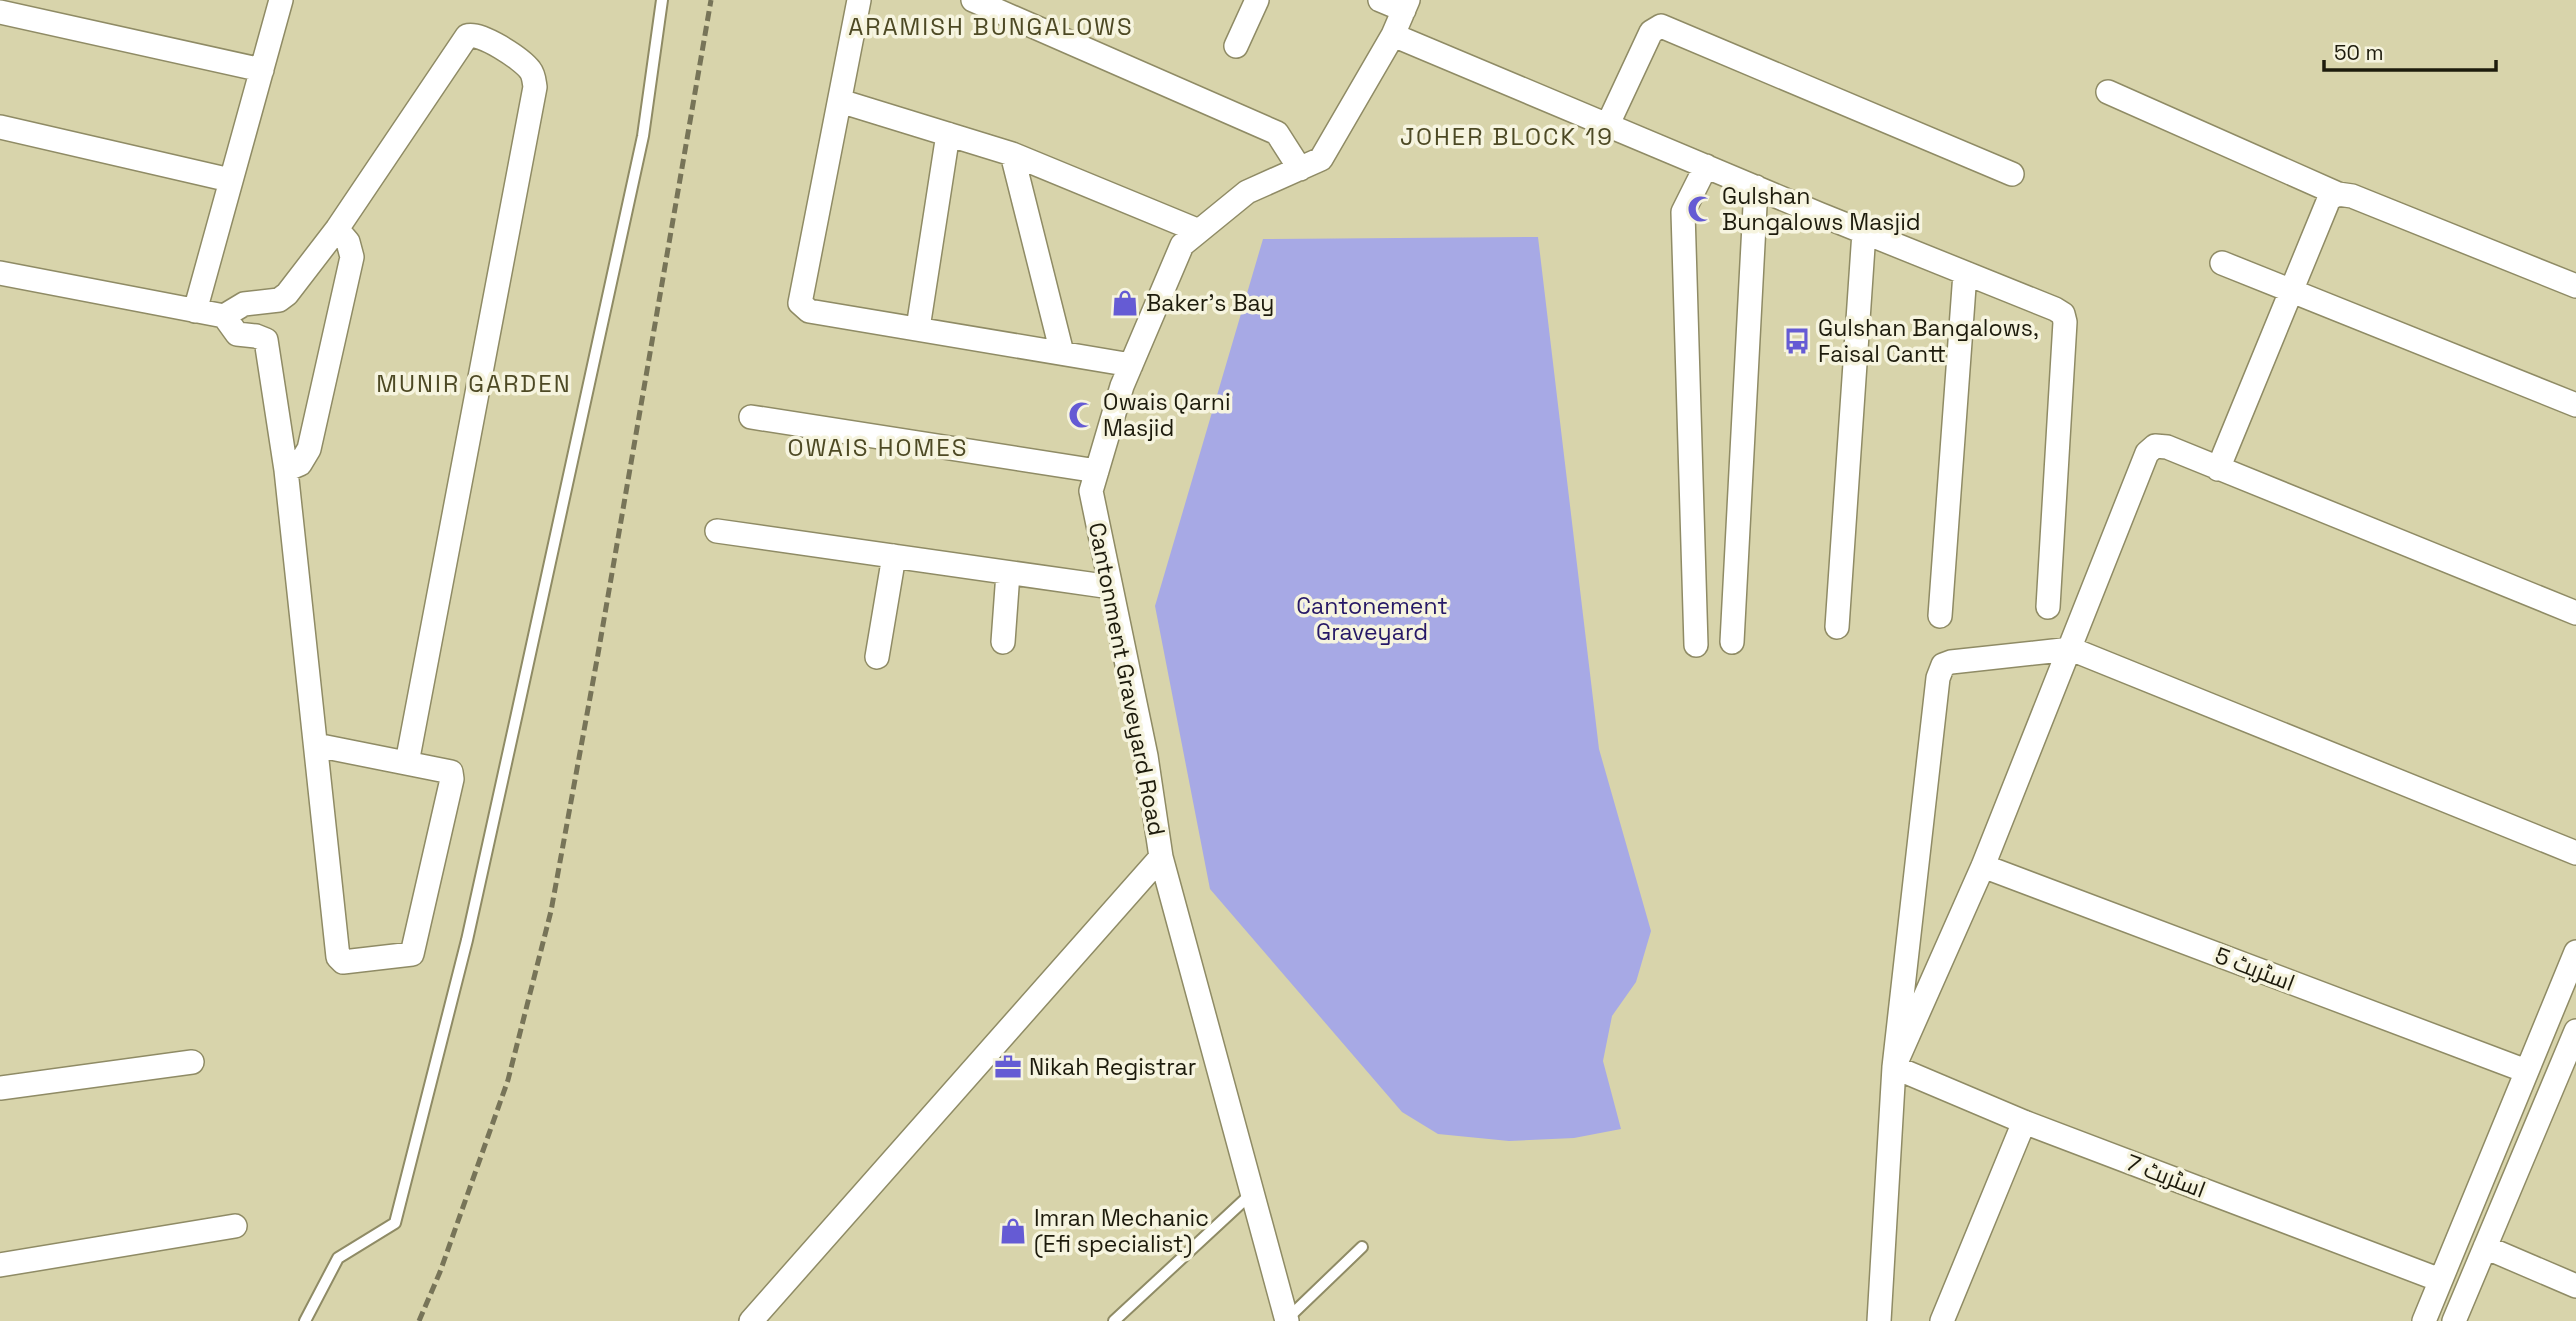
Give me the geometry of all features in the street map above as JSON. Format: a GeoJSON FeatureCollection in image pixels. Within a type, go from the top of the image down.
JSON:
{"type":"FeatureCollection","features":[{"type":"Feature","properties":{"kind":"street"},"geometry":{"type":"LineString","coordinates":[[195,311],[281,0]]}},
{"type":"Feature","properties":{"kind":"street"},"geometry":{"type":"LineString","coordinates":[[859,0],[800,303],[809,311],[1131,365]]}},
{"type":"Feature","properties":{"kind":"street"},"geometry":{"type":"LineString","coordinates":[[973,0],[1277,133],[1300,169]]}},
{"type":"Feature","properties":{"kind":"street"},"geometry":{"type":"LineString","coordinates":[[1236,46],[1257,0]]}},
{"type":"Feature","properties":{"kind":"street"},"geometry":{"type":"LineString","coordinates":[[1380,0],[1406,5]]}},
{"type":"Feature","properties":{"kind":"street","name":"Cantonment Graveyard Road"},"geometry":{"type":"LineString","coordinates":[[751,1321],[1161,858],[1146,756],[1091,491],[1131,365],[1182,245],[1247,192],[1321,159],[1393,35],[1406,5]]}},
{"type":"Feature","properties":{"kind":"street"},"geometry":{"type":"LineString","coordinates":[[0,12],[262,70]]}},
{"type":"Feature","properties":{"kind":"street"},"geometry":{"type":"LineString","coordinates":[[1608,124],[1651,32],[1661,26],[2012,174]]}},
{"type":"Feature","properties":{"kind":"street"},"geometry":{"type":"LineString","coordinates":[[0,273],[224,316],[244,304],[279,300],[288,294],[337,229],[467,36],[474,34],[484,37],[526,65],[533,74],[535,87],[407,763]]}},
{"type":"Feature","properties":{"kind":"street"},"geometry":{"type":"LineString","coordinates":[[1393,35],[2063,314],[2064,336],[2048,607]]}},
{"type":"Feature","properties":{"kind":"street"},"geometry":{"type":"LineString","coordinates":[[2108,92],[2338,194],[2352,196],[2576,286]]}},
{"type":"Feature","properties":{"kind":"street"},"geometry":{"type":"LineString","coordinates":[[840,102],[1012,154],[1199,231]]}},
{"type":"Feature","properties":{"kind":"street"},"geometry":{"type":"LineString","coordinates":[[0,127],[230,180]]}},
{"type":"Feature","properties":{"kind":"street"},"geometry":{"type":"LineString","coordinates":[[918,328],[948,134]]}},
{"type":"Feature","properties":{"kind":"street"},"geometry":{"type":"LineString","coordinates":[[1012,154],[1062,353]]}},
{"type":"Feature","properties":{"kind":"street"},"geometry":{"type":"LineString","coordinates":[[1696,645],[1683,212],[1706,166]]}},
{"type":"Feature","properties":{"kind":"street"},"geometry":{"type":"LineString","coordinates":[[1732,642],[1756,187]]}},
{"type":"Feature","properties":{"kind":"street"},"geometry":{"type":"LineString","coordinates":[[2218,469],[2329,199],[2338,194]]}},
{"type":"Feature","properties":{"kind":"street"},"geometry":{"type":"LineString","coordinates":[[286,470],[300,464],[309,449],[352,257],[348,243],[337,229]]}},
{"type":"Feature","properties":{"kind":"street"},"geometry":{"type":"LineString","coordinates":[[1837,626],[1864,232]]}},
{"type":"Feature","properties":{"kind":"street"},"geometry":{"type":"LineString","coordinates":[[2222,263],[2576,405]]}},
{"type":"Feature","properties":{"kind":"street"},"geometry":{"type":"LineString","coordinates":[[1940,616],[1965,273]]}},
{"type":"Feature","properties":{"kind":"street"},"geometry":{"type":"LineString","coordinates":[[224,316],[237,334],[266,340],[286,470],[338,957],[343,962],[412,954],[452,779],[451,772],[316,745]]}},
{"type":"Feature","properties":{"kind":"street"},"geometry":{"type":"LineString","coordinates":[[751,418],[1097,471]]}},
{"type":"Feature","properties":{"kind":"street"},"geometry":{"type":"LineString","coordinates":[[1894,1067],[1983,866],[2147,453],[2155,446],[2167,447],[2576,613]]}},
{"type":"Feature","properties":{"kind":"street"},"geometry":{"type":"LineString","coordinates":[[717,531],[1111,587]]}},
{"type":"Feature","properties":{"kind":"street"},"geometry":{"type":"LineString","coordinates":[[877,657],[894,556]]}},
{"type":"Feature","properties":{"kind":"street"},"geometry":{"type":"LineString","coordinates":[[1003,642],[1008,572]]}},
{"type":"Feature","properties":{"kind":"street"},"geometry":{"type":"LineString","coordinates":[[1879,1321],[1894,1067],[1938,678],[1943,665],[2071,649],[2576,853]]}},
{"type":"Feature","properties":{"kind":"street"},"geometry":{"type":"LineString","coordinates":[[1161,858],[1286,1320]]}},
{"type":"Feature","properties":{"kind":"street","name":"اسٹریٹ 5"},"geometry":{"type":"LineString","coordinates":[[1983,866],[2526,1071]]}},
{"type":"Feature","properties":{"kind":"street"},"geometry":{"type":"LineString","coordinates":[[2424,1321],[2526,1071],[2568,996],[2576,952]]}},
{"type":"Feature","properties":{"kind":"street"},"geometry":{"type":"LineString","coordinates":[[2454,1321],[2575,1034]]}},
{"type":"Feature","properties":{"kind":"street"},"geometry":{"type":"LineString","coordinates":[[0,1088],[192,1062]]}},
{"type":"Feature","properties":{"kind":"street","name":"اسٹریٹ 7"},"geometry":{"type":"LineString","coordinates":[[1894,1067],[2024,1122],[2440,1280]]}},
{"type":"Feature","properties":{"kind":"street"},"geometry":{"type":"LineString","coordinates":[[1942,1321],[2024,1122]]}},
{"type":"Feature","properties":{"kind":"street"},"geometry":{"type":"LineString","coordinates":[[2474,1201],[2499,1212]]}},
{"type":"Feature","properties":{"kind":"street"},"geometry":{"type":"LineString","coordinates":[[0,1264],[235,1226]]}},
{"type":"Feature","properties":{"kind":"street"},"geometry":{"type":"LineString","coordinates":[[2485,1247],[2576,1286]]}},
{"type":"Feature","properties":{"kind":"lane"},"geometry":{"type":"LineString","coordinates":[[305,1321],[338,1258],[396,1223],[467,940],[643,136],[662,0]]}},
{"type":"Feature","properties":{"kind":"lane"},"geometry":{"type":"LineString","coordinates":[[1114,1321],[1252,1194]]}},
{"type":"Feature","properties":{"kind":"lane"},"geometry":{"type":"LineString","coordinates":[[1286,1320],[1362,1247]]}},
{"type":"Feature","properties":{"kind":"green space","name":"Cantonement Graveyard"},"geometry":{"type":"Polygon","coordinates":[[[1538,237],[1599,749],[1651,931],[1636,982],[1612,1016],[1603,1061],[1621,1129],[1574,1138],[1509,1141],[1438,1134],[1402,1112],[1210,889],[1155,606],[1263,239],[1538,237]]]}},
{"type":"Feature","properties":{"kind":"railway"},"geometry":{"type":"LineString","coordinates":[[419,1321],[440,1272],[508,1080],[551,911],[711,0]]}},
{"type":"Feature","properties":{"kind":"place","name":"Gulshan Bungalows Masjid"},"geometry":{"type":"Point","coordinates":[1701,209]}},
{"type":"Feature","properties":{"kind":"place","name":"Baker's Bay"},"geometry":{"type":"Point","coordinates":[1125,303]}},
{"type":"Feature","properties":{"kind":"place","name":"Gulshan Bangalows, Faisal Cantt"},"geometry":{"type":"Point","coordinates":[1797,341]}},
{"type":"Feature","properties":{"kind":"place","name":"Owais Qarni Masjid"},"geometry":{"type":"Point","coordinates":[1082,415]}},
{"type":"Feature","properties":{"kind":"place","name":"Nikah Registrar"},"geometry":{"type":"Point","coordinates":[1008,1067]}},
{"type":"Feature","properties":{"kind":"place","name":"Imran Mechanic (Efi specialist)"},"geometry":{"type":"Point","coordinates":[1013,1231]}},
{"type":"Feature","properties":{"kind":"district","name":"ARAMISH BUNGALOWS"},"geometry":{"type":"Point","coordinates":[991,26]}},
{"type":"Feature","properties":{"kind":"district","name":"JOHER BLOCK 19"},"geometry":{"type":"Point","coordinates":[1507,136]}},
{"type":"Feature","properties":{"kind":"district","name":"MUNIR GARDEN"},"geometry":{"type":"Point","coordinates":[474,383]}},
{"type":"Feature","properties":{"kind":"district","name":"OWAIS HOMES"},"geometry":{"type":"Point","coordinates":[878,447]}}]}
